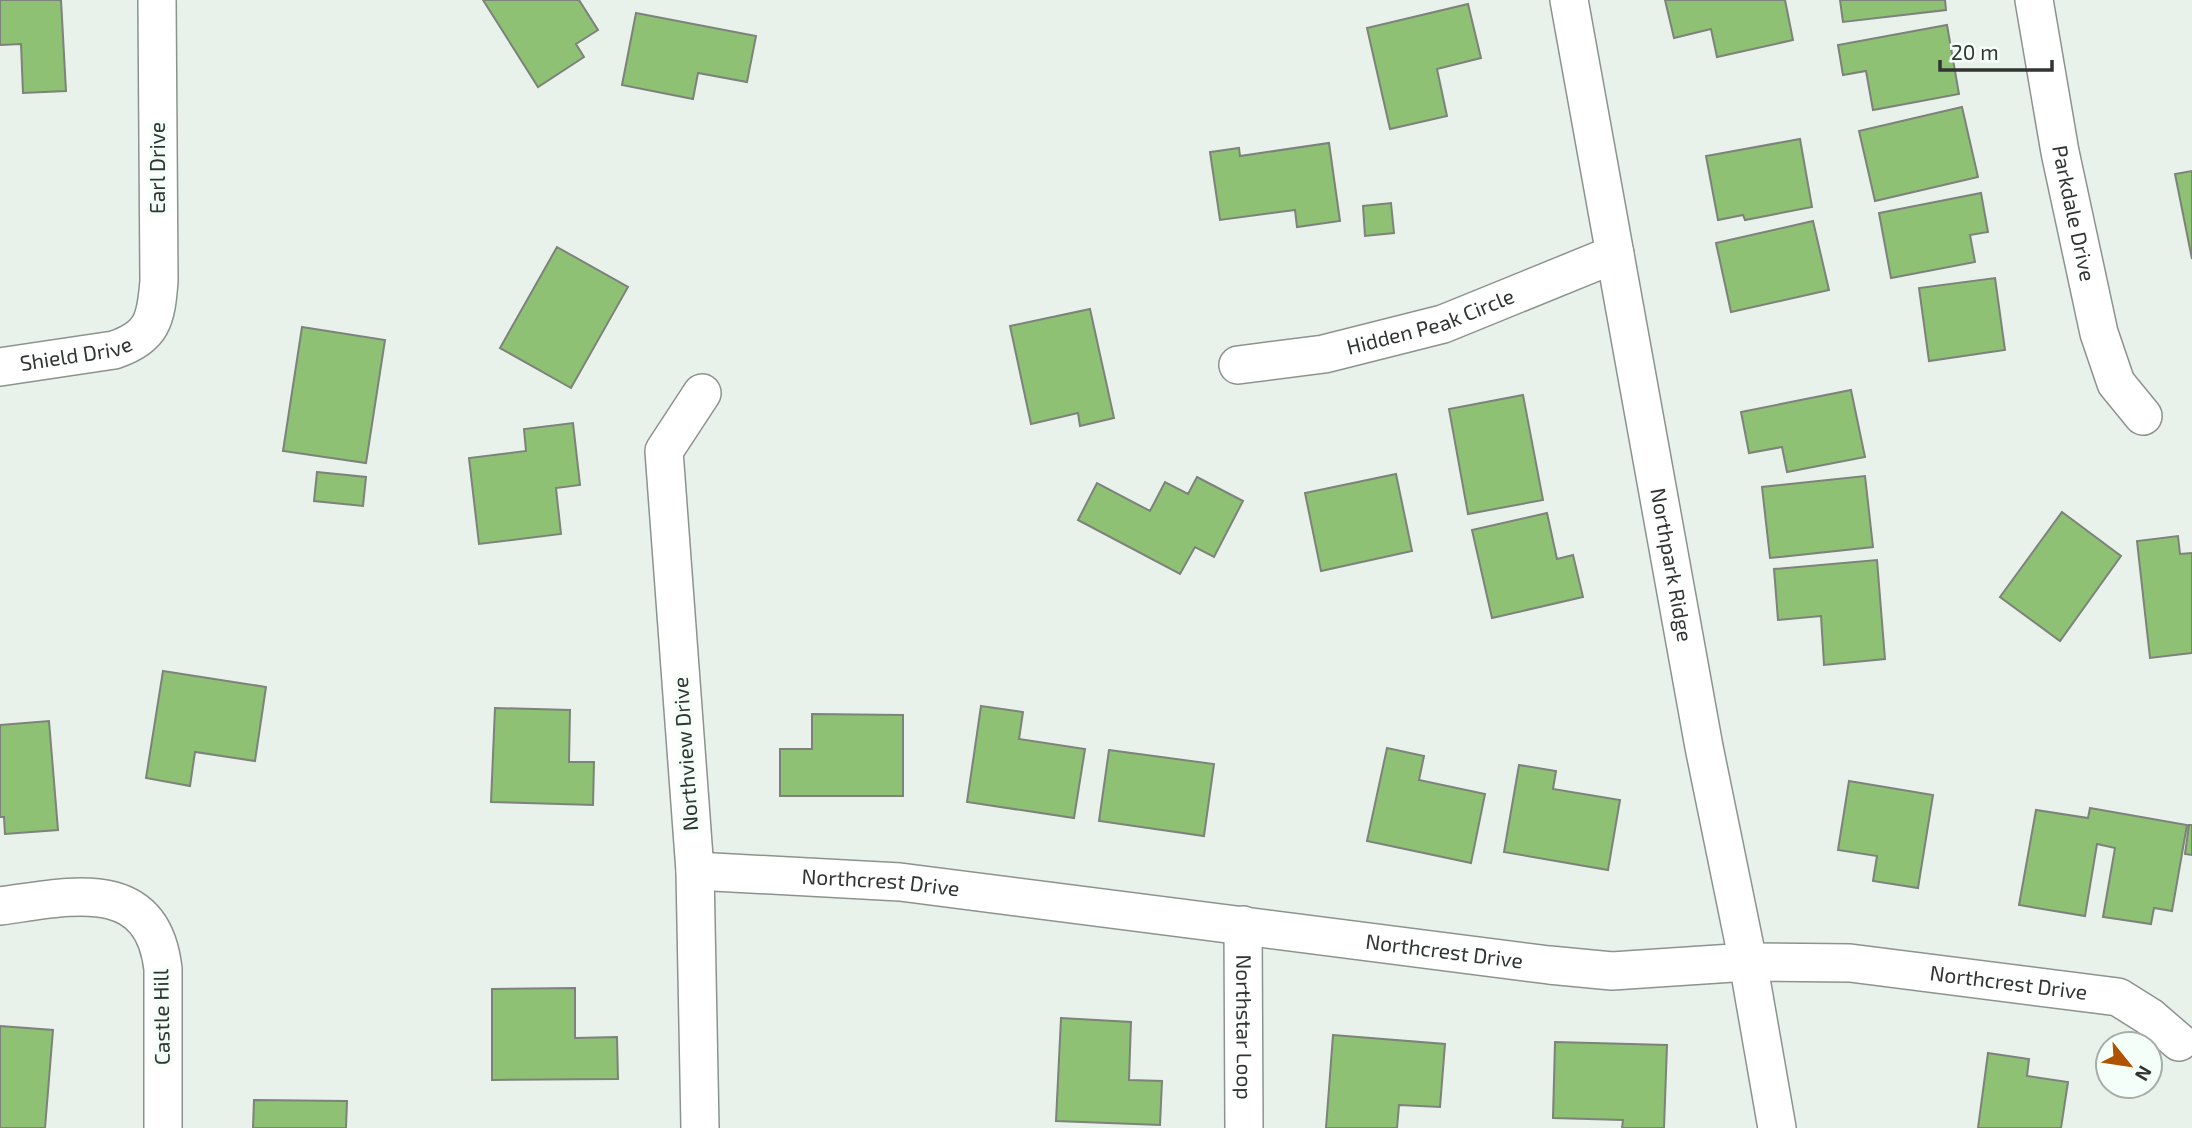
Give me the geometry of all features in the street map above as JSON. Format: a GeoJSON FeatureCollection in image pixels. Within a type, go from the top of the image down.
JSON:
{"type":"FeatureCollection","features":[{"type":"Feature","properties":{"kind":"street","name":"Earl Drive"},"geometry":{"type":"LineString","coordinates":[[147,333],[154,318],[159,281],[157,0]]}},
{"type":"Feature","properties":{"kind":"street","name":"Northpark Ridge"},"geometry":{"type":"LineString","coordinates":[[1569,0],[1703,747],[1748,962],[1777,1128]]}},
{"type":"Feature","properties":{"kind":"street","name":"Parkdale Drive"},"geometry":{"type":"LineString","coordinates":[[2034,0],[2060,152],[2099,333],[2116,383],[2143,416]]}},
{"type":"Feature","properties":{"kind":"street","name":"Hidden Peak Circle"},"geometry":{"type":"LineString","coordinates":[[1238,365],[1324,354],[1444,324],[1615,254]]}},
{"type":"Feature","properties":{"kind":"street","name":"Shield Drive"},"geometry":{"type":"LineString","coordinates":[[0,367],[114,350],[130,345],[147,333]]}},
{"type":"Feature","properties":{"kind":"street","name":"Northview Drive"},"geometry":{"type":"LineString","coordinates":[[700,1128],[695,872],[664,451],[702,393]]}},
{"type":"Feature","properties":{"kind":"street","name":"Northcrest Drive"},"geometry":{"type":"LineString","coordinates":[[695,872],[900,882],[1612,971],[1748,962],[1850,963],[2118,997],[2150,1017],[2179,1042]]}},
{"type":"Feature","properties":{"kind":"street","name":"Castle Hill"},"geometry":{"type":"LineString","coordinates":[[0,906],[77,896],[121,903],[138,913],[154,930],[162,959],[163,1128]]}},
{"type":"Feature","properties":{"kind":"street","name":"Northstar Loop"},"geometry":{"type":"LineString","coordinates":[[1243,925],[1244,1128]]}},
{"type":"Feature","properties":{"kind":"building"},"geometry":{"type":"Polygon","coordinates":[[[0,0],[61,0],[66,91],[23,93],[21,44],[0,45],[0,0]]]}},
{"type":"Feature","properties":{"kind":"building"},"geometry":{"type":"Polygon","coordinates":[[[483,0],[579,0],[598,30],[576,44],[584,57],[538,87],[483,0]]]}},
{"type":"Feature","properties":{"kind":"building"},"geometry":{"type":"Polygon","coordinates":[[[1665,0],[1785,0],[1793,40],[1717,57],[1711,29],[1674,38],[1665,0]]]}},
{"type":"Feature","properties":{"kind":"building"},"geometry":{"type":"Polygon","coordinates":[[[1840,0],[1945,0],[1946,10],[1843,22],[1840,0]]]}},
{"type":"Feature","properties":{"kind":"building"},"geometry":{"type":"Polygon","coordinates":[[[1468,4],[1481,58],[1437,69],[1447,116],[1390,129],[1367,28],[1468,4]]]}},
{"type":"Feature","properties":{"kind":"building"},"geometry":{"type":"Polygon","coordinates":[[[636,13],[756,36],[747,82],[698,73],[693,99],[622,85],[636,13]]]}},
{"type":"Feature","properties":{"kind":"building"},"geometry":{"type":"Polygon","coordinates":[[[1947,25],[1959,94],[1873,110],[1866,71],[1843,75],[1838,45],[1947,25]]]}},
{"type":"Feature","properties":{"kind":"building"},"geometry":{"type":"Polygon","coordinates":[[[1962,107],[1978,177],[1875,201],[1859,131],[1962,107]]]}},
{"type":"Feature","properties":{"kind":"building"},"geometry":{"type":"Polygon","coordinates":[[[1800,139],[1812,207],[1745,220],[1743,215],[1718,220],[1706,156],[1800,139]]]}},
{"type":"Feature","properties":{"kind":"building"},"geometry":{"type":"Polygon","coordinates":[[[1329,143],[1340,221],[1297,227],[1295,210],[1220,220],[1210,152],[1239,148],[1240,156],[1329,143]]]}},
{"type":"Feature","properties":{"kind":"building"},"geometry":{"type":"Polygon","coordinates":[[[2192,171],[2192,259],[2175,174],[2192,171]]]}},
{"type":"Feature","properties":{"kind":"building"},"geometry":{"type":"Polygon","coordinates":[[[1981,193],[1988,232],[1970,235],[1975,262],[1891,278],[1879,213],[1981,193]]]}},
{"type":"Feature","properties":{"kind":"building"},"geometry":{"type":"Polygon","coordinates":[[[1391,203],[1394,233],[1365,236],[1363,206],[1391,203]]]}},
{"type":"Feature","properties":{"kind":"building"},"geometry":{"type":"Polygon","coordinates":[[[1813,221],[1829,290],[1731,312],[1716,243],[1813,221]]]}},
{"type":"Feature","properties":{"kind":"building"},"geometry":{"type":"Polygon","coordinates":[[[557,247],[628,287],[571,388],[500,348],[557,247]]]}},
{"type":"Feature","properties":{"kind":"building"},"geometry":{"type":"Polygon","coordinates":[[[1995,278],[2005,350],[1929,361],[1919,288],[1995,278]]]}},
{"type":"Feature","properties":{"kind":"building"},"geometry":{"type":"Polygon","coordinates":[[[1090,309],[1114,418],[1080,426],[1078,413],[1031,424],[1010,326],[1090,309]]]}},
{"type":"Feature","properties":{"kind":"building"},"geometry":{"type":"Polygon","coordinates":[[[302,327],[385,340],[366,463],[283,451],[302,327]]]}},
{"type":"Feature","properties":{"kind":"building"},"geometry":{"type":"Polygon","coordinates":[[[1851,390],[1865,457],[1787,472],[1782,447],[1749,453],[1741,412],[1851,390]]]}},
{"type":"Feature","properties":{"kind":"building"},"geometry":{"type":"Polygon","coordinates":[[[1523,395],[1543,500],[1468,514],[1449,409],[1523,395]]]}},
{"type":"Feature","properties":{"kind":"building"},"geometry":{"type":"Polygon","coordinates":[[[573,423],[580,485],[556,488],[561,534],[479,544],[469,458],[526,451],[524,429],[573,423]]]}},
{"type":"Feature","properties":{"kind":"building"},"geometry":{"type":"Polygon","coordinates":[[[317,472],[366,477],[363,506],[314,501],[317,472]]]}},
{"type":"Feature","properties":{"kind":"building"},"geometry":{"type":"Polygon","coordinates":[[[1396,474],[1412,551],[1321,571],[1305,493],[1396,474]]]}},
{"type":"Feature","properties":{"kind":"building"},"geometry":{"type":"Polygon","coordinates":[[[1865,476],[1873,547],[1770,558],[1762,487],[1865,476]]]}},
{"type":"Feature","properties":{"kind":"building"},"geometry":{"type":"Polygon","coordinates":[[[1197,477],[1243,501],[1214,557],[1195,547],[1180,574],[1078,520],[1097,483],[1150,511],[1165,482],[1188,494],[1197,477]]]}},
{"type":"Feature","properties":{"kind":"building"},"geometry":{"type":"Polygon","coordinates":[[[2062,512],[2121,556],[2060,641],[2000,597],[2062,512]]]}},
{"type":"Feature","properties":{"kind":"building"},"geometry":{"type":"Polygon","coordinates":[[[1547,513],[1557,559],[1573,555],[1583,597],[1492,618],[1472,530],[1547,513]]]}},
{"type":"Feature","properties":{"kind":"building"},"geometry":{"type":"Polygon","coordinates":[[[2178,536],[2180,554],[2192,553],[2192,653],[2150,658],[2137,541],[2178,536]]]}},
{"type":"Feature","properties":{"kind":"building"},"geometry":{"type":"Polygon","coordinates":[[[1877,560],[1885,659],[1824,665],[1821,616],[1778,620],[1774,569],[1877,560]]]}},
{"type":"Feature","properties":{"kind":"building"},"geometry":{"type":"Polygon","coordinates":[[[163,671],[266,687],[255,761],[195,752],[190,786],[146,778],[163,671]]]}},
{"type":"Feature","properties":{"kind":"building"},"geometry":{"type":"Polygon","coordinates":[[[981,706],[1023,712],[1019,739],[1085,749],[1074,818],[967,802],[981,706]]]}},
{"type":"Feature","properties":{"kind":"building"},"geometry":{"type":"Polygon","coordinates":[[[495,708],[570,710],[569,762],[594,762],[593,805],[491,802],[495,708]]]}},
{"type":"Feature","properties":{"kind":"building"},"geometry":{"type":"Polygon","coordinates":[[[812,714],[903,715],[903,796],[780,796],[780,749],[812,749],[812,714]]]}},
{"type":"Feature","properties":{"kind":"building"},"geometry":{"type":"Polygon","coordinates":[[[49,721],[58,830],[5,834],[4,817],[0,817],[0,725],[49,721]]]}},
{"type":"Feature","properties":{"kind":"building"},"geometry":{"type":"Polygon","coordinates":[[[1387,748],[1424,756],[1419,780],[1485,794],[1471,863],[1367,841],[1387,748]]]}},
{"type":"Feature","properties":{"kind":"building"},"geometry":{"type":"Polygon","coordinates":[[[1109,750],[1214,764],[1204,836],[1099,821],[1109,750]]]}},
{"type":"Feature","properties":{"kind":"building"},"geometry":{"type":"Polygon","coordinates":[[[1519,765],[1556,771],[1553,789],[1620,800],[1608,870],[1504,852],[1519,765]]]}},
{"type":"Feature","properties":{"kind":"building"},"geometry":{"type":"Polygon","coordinates":[[[1849,781],[1933,795],[1918,888],[1873,881],[1877,856],[1838,850],[1849,781]]]}},
{"type":"Feature","properties":{"kind":"building"},"geometry":{"type":"Polygon","coordinates":[[[2090,808],[2187,825],[2172,911],[2154,908],[2151,924],[2103,917],[2115,848],[2097,844],[2085,916],[2019,905],[2036,810],[2088,818],[2090,808]]]}},
{"type":"Feature","properties":{"kind":"building"},"geometry":{"type":"Polygon","coordinates":[[[2189,825],[2192,825],[2192,855],[2185,854],[2189,825]]]}},
{"type":"Feature","properties":{"kind":"building"},"geometry":{"type":"Polygon","coordinates":[[[575,988],[575,1038],[617,1037],[618,1079],[492,1080],[492,989],[575,988]]]}},
{"type":"Feature","properties":{"kind":"building"},"geometry":{"type":"Polygon","coordinates":[[[1061,1018],[1131,1022],[1129,1080],[1162,1081],[1160,1125],[1056,1121],[1061,1018]]]}},
{"type":"Feature","properties":{"kind":"building"},"geometry":{"type":"Polygon","coordinates":[[[0,1026],[53,1030],[45,1128],[0,1128],[0,1026]]]}},
{"type":"Feature","properties":{"kind":"building"},"geometry":{"type":"Polygon","coordinates":[[[1333,1035],[1445,1044],[1440,1107],[1399,1105],[1397,1128],[1326,1128],[1333,1035]]]}},
{"type":"Feature","properties":{"kind":"building"},"geometry":{"type":"Polygon","coordinates":[[[1555,1042],[1667,1045],[1664,1128],[1622,1128],[1623,1120],[1553,1118],[1555,1042]]]}},
{"type":"Feature","properties":{"kind":"building"},"geometry":{"type":"Polygon","coordinates":[[[1988,1053],[2029,1059],[2027,1076],[2068,1082],[2061,1128],[1978,1128],[1988,1053]]]}},
{"type":"Feature","properties":{"kind":"building"},"geometry":{"type":"Polygon","coordinates":[[[254,1100],[347,1101],[346,1128],[253,1128],[254,1100]]]}}]}
